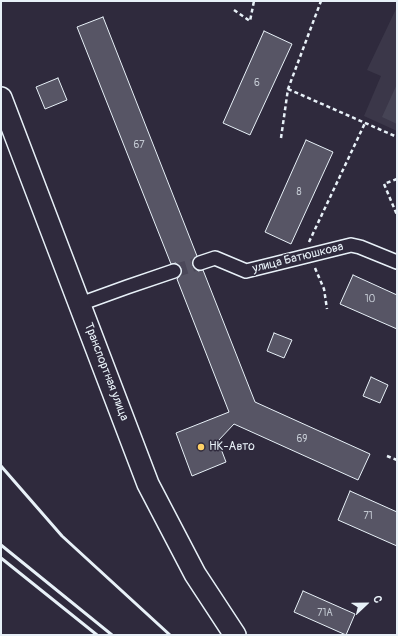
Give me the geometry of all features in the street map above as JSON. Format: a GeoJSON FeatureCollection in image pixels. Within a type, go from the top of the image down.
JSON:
{"type":"FeatureCollection","features":[{"type":"Feature","properties":{"kind":"main road","name":"Транспортная улица"},"geometry":{"type":"LineString","coordinates":[[1,98],[148,484],[195,574],[235,635]]}},
{"type":"Feature","properties":{"kind":"street","name":"улица Батюшкова"},"geometry":{"type":"LineString","coordinates":[[200,263],[215,258],[246,271],[351,245],[360,247],[397,262]]}},
{"type":"Feature","properties":{"kind":"street"},"geometry":{"type":"LineString","coordinates":[[80,304],[174,271]]}},
{"type":"Feature","properties":{"kind":"path"},"geometry":{"type":"LineString","coordinates":[[234,10],[250,21],[254,1]]}},
{"type":"Feature","properties":{"kind":"path"},"geometry":{"type":"LineString","coordinates":[[281,138],[288,89],[321,1]]}},
{"type":"Feature","properties":{"kind":"path"},"geometry":{"type":"LineString","coordinates":[[288,89],[397,137]]}},
{"type":"Feature","properties":{"kind":"path"},"geometry":{"type":"LineString","coordinates":[[327,309],[324,289],[306,256],[365,123]]}},
{"type":"Feature","properties":{"kind":"path"},"geometry":{"type":"LineString","coordinates":[[397,179],[384,184],[397,215]]}},
{"type":"Feature","properties":{"kind":"path"},"geometry":{"type":"LineString","coordinates":[[387,456],[397,460]]}},
{"type":"Feature","properties":{"kind":"shaded area"},"geometry":{"type":"Polygon","coordinates":[[[397,7],[397,131],[364,116],[381,76],[367,70],[397,7]]]}},
{"type":"Feature","properties":{"kind":"shaded area"},"geometry":{"type":"Polygon","coordinates":[[[397,84],[397,124],[382,117],[397,84]]]}},
{"type":"Feature","properties":{"kind":"building"},"geometry":{"type":"Polygon","coordinates":[[[103,17],[197,256],[192,261],[193,266],[198,271],[203,270],[255,402],[370,454],[358,480],[234,424],[218,441],[226,462],[192,476],[176,433],[229,412],[177,279],[182,273],[181,268],[176,263],[171,264],[77,27],[103,17]]]}},
{"type":"Feature","properties":{"kind":"building"},"geometry":{"type":"Polygon","coordinates":[[[264,31],[292,44],[250,135],[223,123],[264,31]]]}},
{"type":"Feature","properties":{"kind":"building"},"geometry":{"type":"Polygon","coordinates":[[[58,78],[67,100],[45,109],[36,87],[58,78]]]}},
{"type":"Feature","properties":{"kind":"building"},"geometry":{"type":"Polygon","coordinates":[[[306,140],[333,152],[291,244],[265,232],[306,140]]]}},
{"type":"Feature","properties":{"kind":"building"},"geometry":{"type":"Polygon","coordinates":[[[353,275],[397,295],[397,329],[340,304],[353,275]]]}},
{"type":"Feature","properties":{"kind":"building"},"geometry":{"type":"Polygon","coordinates":[[[274,333],[292,340],[284,358],[267,351],[274,333]]]}},
{"type":"Feature","properties":{"kind":"building"},"geometry":{"type":"Polygon","coordinates":[[[371,377],[388,385],[380,403],[363,396],[371,377]]]}},
{"type":"Feature","properties":{"kind":"building"},"geometry":{"type":"Polygon","coordinates":[[[350,491],[397,512],[397,546],[338,520],[350,491]]]}},
{"type":"Feature","properties":{"kind":"building"},"geometry":{"type":"Polygon","coordinates":[[[303,591],[355,614],[346,635],[294,612],[303,591]]]}},
{"type":"Feature","properties":{"kind":"tunnel"},"geometry":{"type":"LineString","coordinates":[[174,271],[200,263]]}},
{"type":"Feature","properties":{"kind":"railway"},"geometry":{"type":"LineString","coordinates":[[1,466],[62,536],[170,635]]}},
{"type":"Feature","properties":{"kind":"railway"},"geometry":{"type":"LineString","coordinates":[[1,545],[112,635]]}},
{"type":"Feature","properties":{"kind":"railway"},"geometry":{"type":"LineString","coordinates":[[1,558],[97,635]]}},
{"type":"Feature","properties":{"kind":"place","name":"НК-Авто"},"geometry":{"type":"Point","coordinates":[201,447]}}]}
